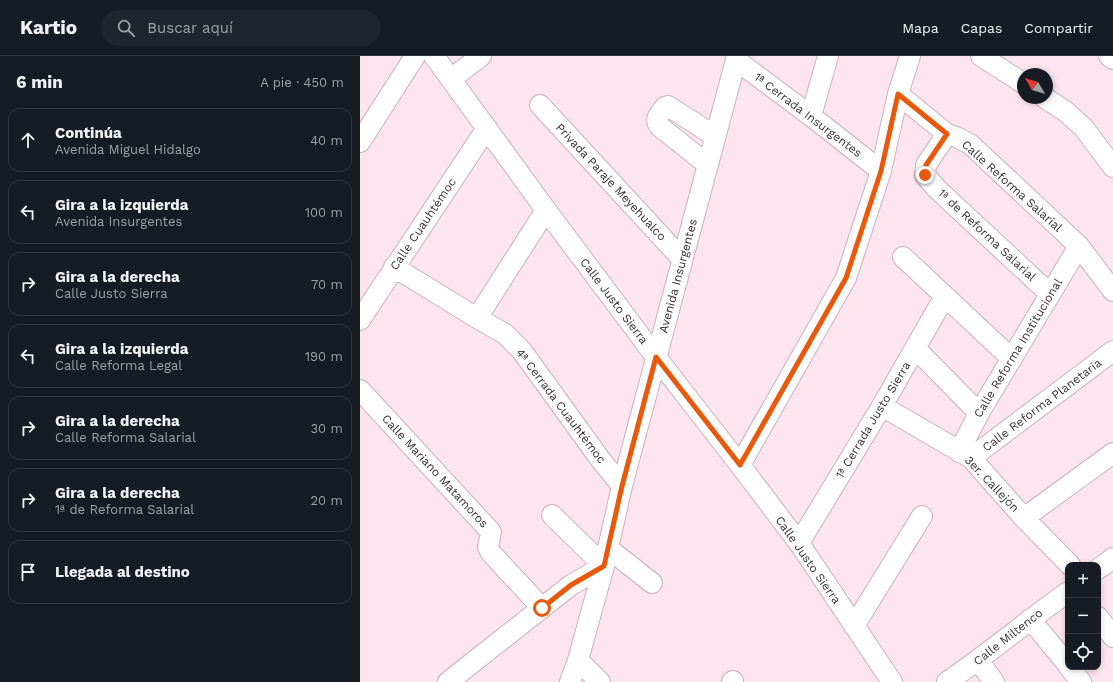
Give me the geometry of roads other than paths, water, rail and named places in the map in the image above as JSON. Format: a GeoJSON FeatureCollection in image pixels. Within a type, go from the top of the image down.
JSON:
{"type":"FeatureCollection","features":[{"type":"Feature","properties":{"kind":"street"},"geometry":{"type":"LineString","coordinates":[[360,142],[415,56]]}},
{"type":"Feature","properties":{"kind":"street","name":"Calle Justo Sierra"},"geometry":{"type":"LineString","coordinates":[[434,56],[546,210],[798,543],[892,682]]}},
{"type":"Feature","properties":{"kind":"street"},"geometry":{"type":"LineString","coordinates":[[451,79],[481,56]]}},
{"type":"Feature","properties":{"kind":"street"},"geometry":{"type":"LineString","coordinates":[[811,116],[828,56]]}},
{"type":"Feature","properties":{"kind":"street"},"geometry":{"type":"LineString","coordinates":[[740,465],[846,278],[881,171],[898,94],[910,56]]}},
{"type":"Feature","properties":{"kind":"street"},"geometry":{"type":"LineString","coordinates":[[981,56],[1017,79]]}},
{"type":"Feature","properties":{"kind":"street"},"geometry":{"type":"LineString","coordinates":[[1109,56],[1113,59]]}},
{"type":"Feature","properties":{"kind":"street","name":"1ª Cerrada Insurgentes"},"geometry":{"type":"LineString","coordinates":[[736,58],[881,171]]}},
{"type":"Feature","properties":{"kind":"street","name":"Avenida Insurgentes"},"geometry":{"type":"LineString","coordinates":[[570,682],[578,660],[606,557],[622,486],[736,58]]}},
{"type":"Feature","properties":{"kind":"street","name":"Calle Reforma Salarial"},"geometry":{"type":"LineString","coordinates":[[898,94],[947,134],[970,144],[1079,246],[1113,291]]}},
{"type":"Feature","properties":{"kind":"street"},"geometry":{"type":"LineString","coordinates":[[1053,103],[1065,111],[1083,127],[1113,167]]}},
{"type":"Feature","properties":{"kind":"street","name":"Privada Paraje Meyehualco"},"geometry":{"type":"LineString","coordinates":[[540,104],[682,260]]}},
{"type":"Feature","properties":{"kind":"street"},"geometry":{"type":"LineString","coordinates":[[708,165],[659,126],[656,122],[656,118],[665,107],[668,106],[716,136]]}},
{"type":"Feature","properties":{"kind":"street","name":"Calle Cuauhtémoc"},"geometry":{"type":"LineString","coordinates":[[360,320],[487,128]]}},
{"type":"Feature","properties":{"kind":"street","name":"1ª de Reforma Salarial"},"geometry":{"type":"LineString","coordinates":[[947,134],[926,165],[925,175],[937,189],[1050,294]]}},
{"type":"Feature","properties":{"kind":"street"},"geometry":{"type":"LineString","coordinates":[[477,318],[546,210]]}},
{"type":"Feature","properties":{"kind":"street","name":"Calle Reforma Institucional"},"geometry":{"type":"LineString","coordinates":[[965,455],[979,413],[1079,246]]}},
{"type":"Feature","properties":{"kind":"street"},"geometry":{"type":"LineString","coordinates":[[903,257],[1012,359]]}},
{"type":"Feature","properties":{"kind":"street","name":"4ª Cerrada Cuauhtémoc"},"geometry":{"type":"LineString","coordinates":[[394,267],[505,334],[522,351],[600,459],[622,486]]}},
{"type":"Feature","properties":{"kind":"street","name":"1ª Cerrada Justo Sierra"},"geometry":{"type":"LineString","coordinates":[[798,543],[882,406],[945,296]]}},
{"type":"Feature","properties":{"kind":"street"},"geometry":{"type":"LineString","coordinates":[[915,348],[979,413]]}},
{"type":"Feature","properties":{"kind":"street","name":"Calle Reforma Planetaria"},"geometry":{"type":"LineString","coordinates":[[965,455],[1113,351]]}},
{"type":"Feature","properties":{"kind":"street","name":"Calle Mariano Matamoros"},"geometry":{"type":"LineString","coordinates":[[360,390],[492,532],[488,547],[491,553],[542,608]]}},
{"type":"Feature","properties":{"kind":"street","name":"3er. Callejón"},"geometry":{"type":"LineString","coordinates":[[882,406],[965,455],[1067,562]]}},
{"type":"Feature","properties":{"kind":"street"},"geometry":{"type":"LineString","coordinates":[[1024,518],[1113,453]]}},
{"type":"Feature","properties":{"kind":"street"},"geometry":{"type":"LineString","coordinates":[[552,515],[606,557],[652,583]]}},
{"type":"Feature","properties":{"kind":"street"},"geometry":{"type":"LineString","coordinates":[[854,626],[922,516]]}},
{"type":"Feature","properties":{"kind":"street"},"geometry":{"type":"LineString","coordinates":[[448,682],[606,557]]}},
{"type":"Feature","properties":{"kind":"street"},"geometry":{"type":"LineString","coordinates":[[1101,567],[1113,558]]}},
{"type":"Feature","properties":{"kind":"street","name":"Calle Miltenco"},"geometry":{"type":"LineString","coordinates":[[947,682],[1065,594]]}},
{"type":"Feature","properties":{"kind":"street"},"geometry":{"type":"LineString","coordinates":[[1030,619],[1065,661]]}},
{"type":"Feature","properties":{"kind":"street"},"geometry":{"type":"LineString","coordinates":[[1101,621],[1113,637]]}},
{"type":"Feature","properties":{"kind":"street"},"geometry":{"type":"LineString","coordinates":[[578,660],[600,682]]}},
{"type":"Feature","properties":{"kind":"street"},"geometry":{"type":"LineString","coordinates":[[978,660],[994,682]]}},
{"type":"Feature","properties":{"kind":"street"},"geometry":{"type":"LineString","coordinates":[[1072,670],[1081,682]]}}]}
